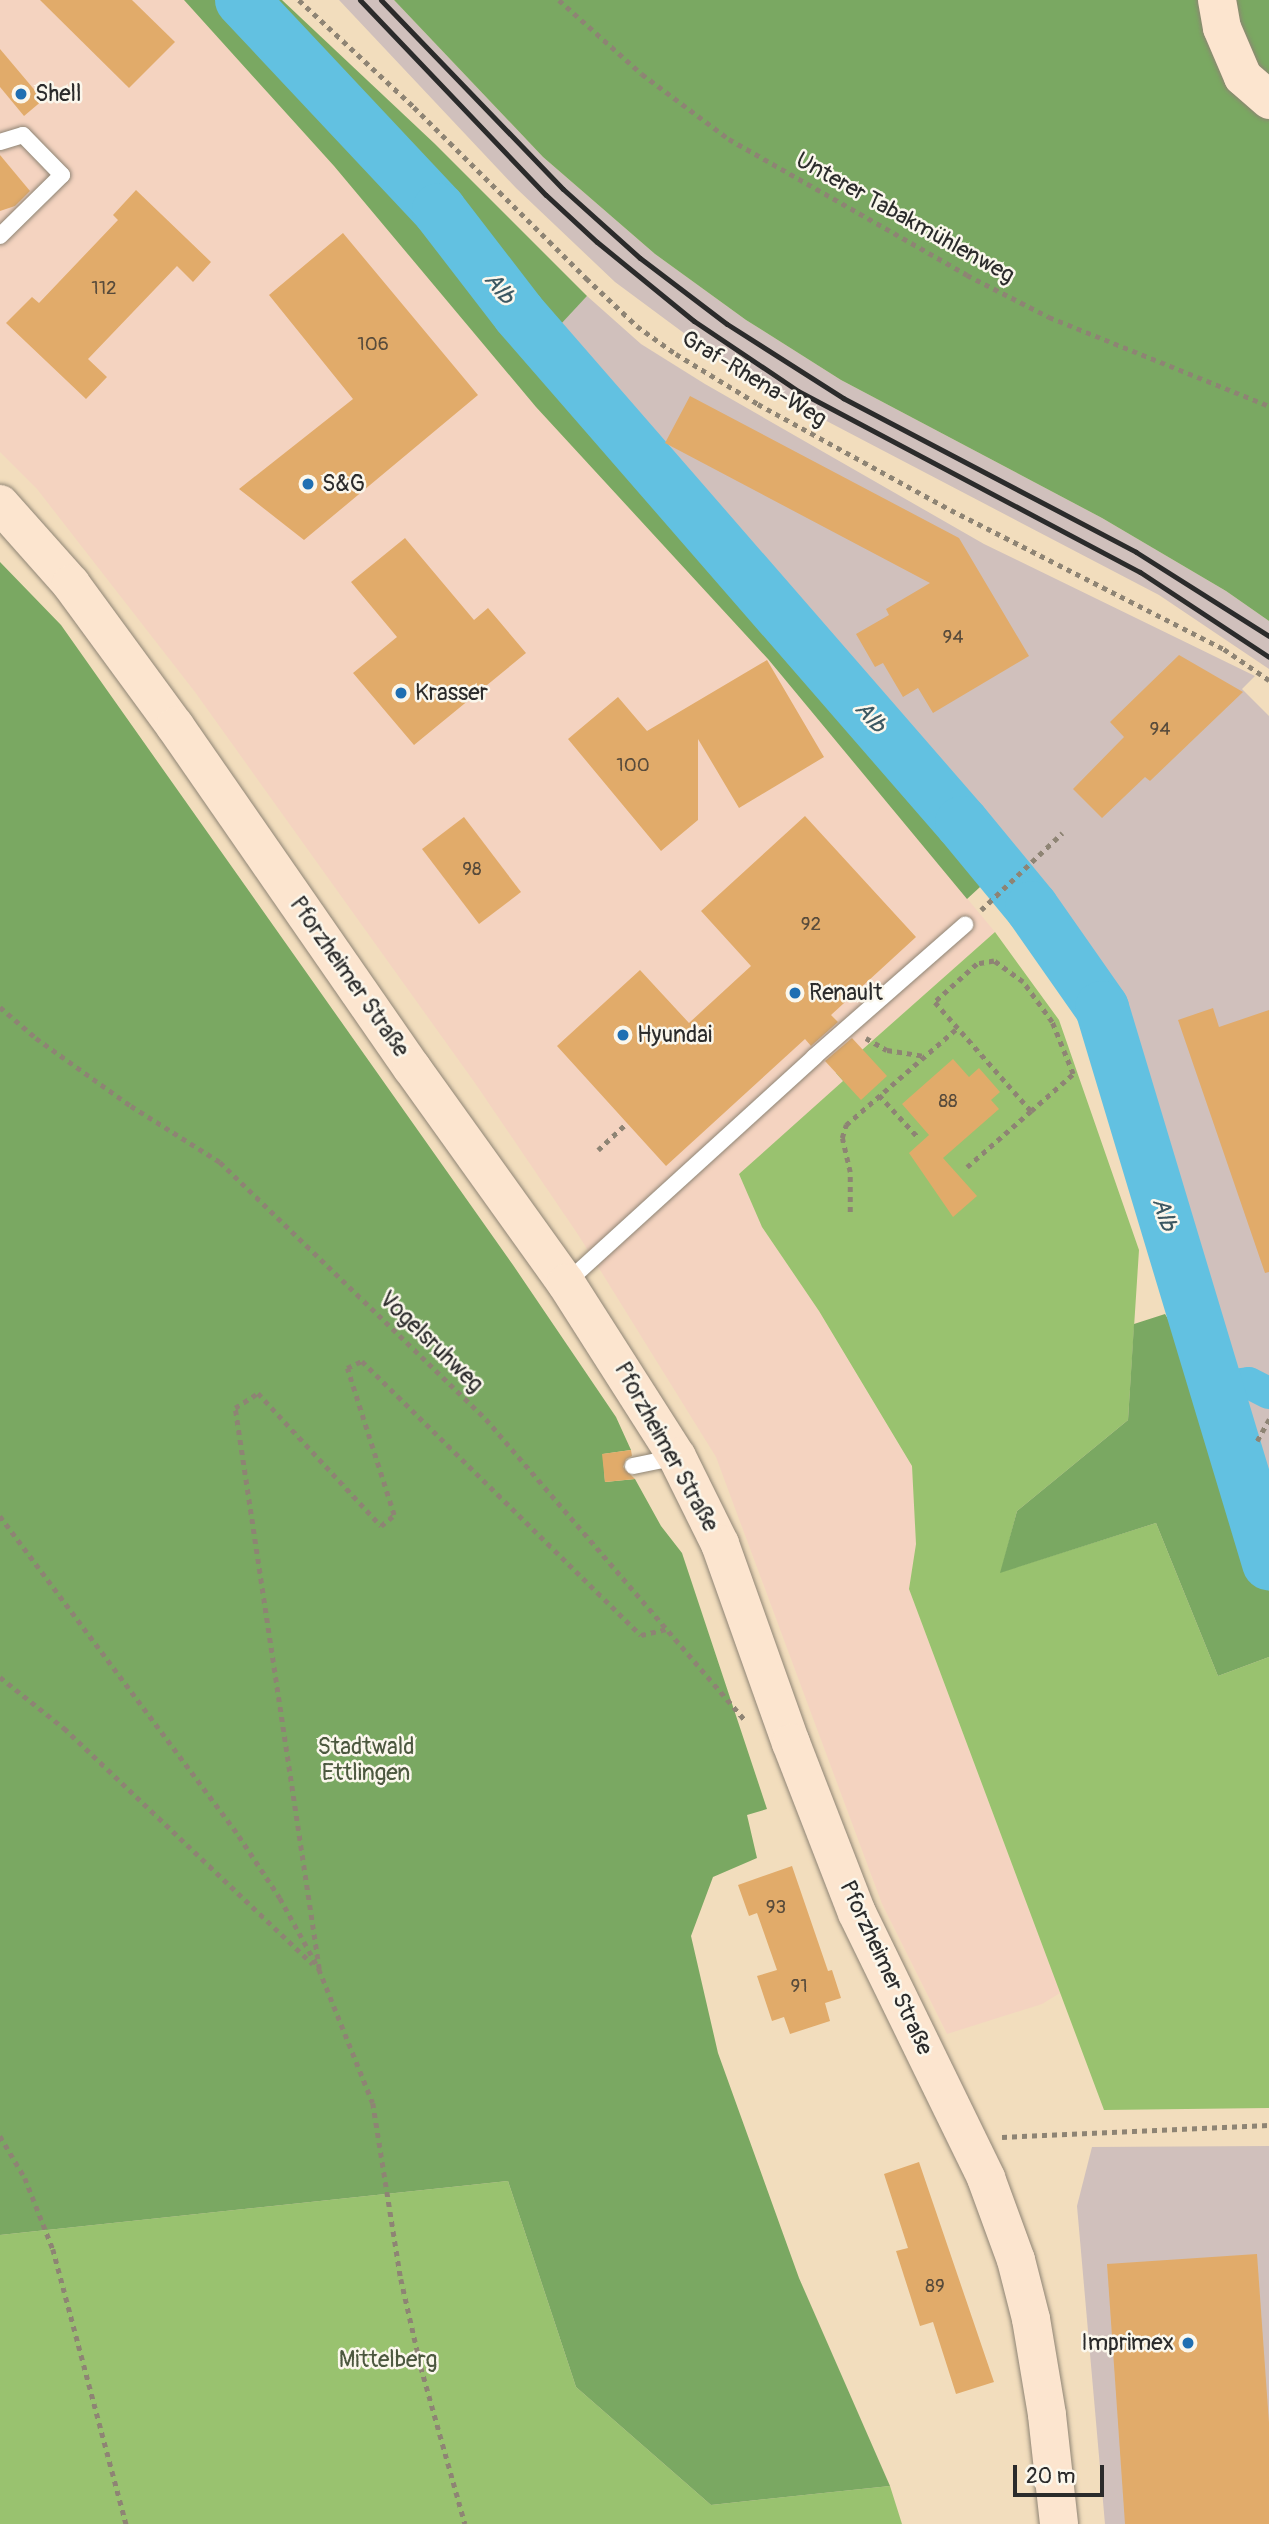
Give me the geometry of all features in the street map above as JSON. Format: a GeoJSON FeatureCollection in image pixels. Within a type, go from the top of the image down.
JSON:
{"type":"FeatureCollection","features":[{"type":"Feature","properties":{"kind":"main road"},"geometry":{"type":"LineString","coordinates":[[1217,0],[1222,28],[1242,77],[1269,100]]}},
{"type":"Feature","properties":{"kind":"main road","name":"Pforzheimer Straße"},"geometry":{"type":"LineString","coordinates":[[0,504],[34,540],[101,624],[566,1283],[677,1457],[720,1544],[791,1743],[857,1913],[898,2002],[970,2139],[1016,2260],[1031,2319],[1040,2374],[1059,2524]]}},
{"type":"Feature","properties":{"kind":"lane"},"geometry":{"type":"LineString","coordinates":[[0,142],[23,135],[62,175],[0,236]]}},
{"type":"Feature","properties":{"kind":"lane"},"geometry":{"type":"LineString","coordinates":[[566,1283],[850,1025],[965,925]]}},
{"type":"Feature","properties":{"kind":"lane"},"geometry":{"type":"LineString","coordinates":[[633,1466],[677,1457]]}},
{"type":"Feature","properties":{"kind":"path","name":"Graf-Rhena-Weg"},"geometry":{"type":"LineString","coordinates":[[299,0],[414,107],[637,326],[676,354],[758,404],[951,510],[1224,649],[1269,680]]}},
{"type":"Feature","properties":{"kind":"path","name":"Unterer Tabakmühlenweg"},"geometry":{"type":"LineString","coordinates":[[559,0],[642,74],[729,139],[967,275],[1049,317],[1269,406]]}},
{"type":"Feature","properties":{"kind":"path"},"geometry":{"type":"LineString","coordinates":[[1000,893],[1062,833]]}},
{"type":"Feature","properties":{"kind":"path"},"geometry":{"type":"LineString","coordinates":[[967,1167],[1031,1111],[1073,1074],[1052,1021],[1023,982],[994,961],[977,964],[935,1002],[1031,1111]]}},
{"type":"Feature","properties":{"kind":"path","name":"Vogelsruhweg"},"geometry":{"type":"LineString","coordinates":[[0,1007],[36,1038],[131,1106],[220,1162],[486,1419],[768,1746],[791,1743]]}},
{"type":"Feature","properties":{"kind":"path"},"geometry":{"type":"LineString","coordinates":[[850,1025],[876,1046],[924,1056]]}},
{"type":"Feature","properties":{"kind":"path"},"geometry":{"type":"LineString","coordinates":[[850,1212],[850,1172],[842,1139],[846,1125],[957,1028]]}},
{"type":"Feature","properties":{"kind":"path"},"geometry":{"type":"LineString","coordinates":[[879,1095],[917,1136]]}},
{"type":"Feature","properties":{"kind":"path"},"geometry":{"type":"LineString","coordinates":[[598,1150],[627,1123]]}},
{"type":"Feature","properties":{"kind":"path"},"geometry":{"type":"LineString","coordinates":[[319,1969],[235,1408],[258,1393],[381,1526],[394,1515],[347,1368],[362,1361],[641,1635],[666,1629]]}},
{"type":"Feature","properties":{"kind":"path"},"geometry":{"type":"LineString","coordinates":[[1257,1441],[1269,1419]]}},
{"type":"Feature","properties":{"kind":"path"},"geometry":{"type":"LineString","coordinates":[[0,1516],[239,1836],[280,1898],[319,1969],[373,2103],[401,2279],[421,2367],[465,2524]]}},
{"type":"Feature","properties":{"kind":"path"},"geometry":{"type":"LineString","coordinates":[[0,1677],[74,1737],[319,1969]]}},
{"type":"Feature","properties":{"kind":"path"},"geometry":{"type":"LineString","coordinates":[[993,2138],[1269,2125]]}},
{"type":"Feature","properties":{"kind":"path"},"geometry":{"type":"LineString","coordinates":[[0,2136],[25,2178],[53,2249],[126,2524]]}},
{"type":"Feature","properties":{"kind":"shaded area"},"geometry":{"type":"Polygon","coordinates":[[[0,0],[184,0],[334,166],[536,407],[768,659],[995,932],[836,1073],[843,1081],[762,1227],[819,1311],[912,1466],[916,1544],[909,1589],[1060,1993],[1042,2004],[947,2034],[882,1904],[716,1457],[579,1236],[475,1083],[195,692],[37,489],[0,452],[0,0]]]}},
{"type":"Feature","properties":{"kind":"shaded area"},"geometry":{"type":"Polygon","coordinates":[[[339,0],[394,0],[543,157],[655,254],[746,320],[841,380],[1102,518],[1226,591],[1269,621],[1269,669],[1159,595],[796,405],[700,345],[615,282],[516,188],[339,0]]]}},
{"type":"Feature","properties":{"kind":"shaded area"},"geometry":{"type":"Polygon","coordinates":[[[587,296],[641,344],[705,384],[984,544],[1255,676],[1242,689],[1269,716],[1269,1515],[1247,1457],[1121,1000],[1017,853],[560,324],[587,296]]]}},
{"type":"Feature","properties":{"kind":"shaded area"},"geometry":{"type":"Polygon","coordinates":[[[1269,2146],[1269,2524],[1105,2524],[1077,2206],[1092,2147],[1269,2146]]]}},
{"type":"Feature","properties":{"kind":"green space"},"geometry":{"type":"Polygon","coordinates":[[[184,0],[282,0],[435,144],[587,296],[560,325],[1017,853],[967,899],[768,659],[536,407],[334,166],[184,0]]]}},
{"type":"Feature","properties":{"kind":"green space"},"geometry":{"type":"Polygon","coordinates":[[[394,0],[1269,0],[1269,621],[1226,591],[1102,518],[841,380],[746,320],[655,254],[543,157],[394,0]]]}},
{"type":"Feature","properties":{"kind":"green space","name":"Stadtwald Ettlingen"},"geometry":{"type":"Polygon","coordinates":[[[0,562],[61,625],[513,1265],[616,1417],[631,1450],[603,1454],[605,1482],[635,1479],[661,1526],[682,1553],[767,1809],[747,1815],[757,1858],[713,1877],[691,1936],[718,2053],[799,2278],[890,2486],[711,2505],[576,2387],[508,2181],[0,2235],[0,562]]]}},
{"type":"Feature","properties":{"kind":"green space"},"geometry":{"type":"Polygon","coordinates":[[[995,932],[1059,1020],[1139,1250],[1128,1420],[1017,1511],[1001,1572],[1156,1523],[1218,1676],[1269,1657],[1269,2108],[1104,2110],[909,1589],[916,1544],[912,1466],[819,1311],[762,1227],[739,1174],[843,1081],[836,1073],[995,932]]]}},
{"type":"Feature","properties":{"kind":"green space"},"geometry":{"type":"Polygon","coordinates":[[[1165,1314],[1197,1367],[1244,1530],[1269,1591],[1269,1657],[1218,1676],[1156,1523],[1000,1573],[1017,1511],[1128,1420],[1134,1324],[1165,1314]]]}},
{"type":"Feature","properties":{"kind":"green space","name":"Mittelberg"},"geometry":{"type":"Polygon","coordinates":[[[508,2181],[576,2387],[711,2505],[890,2486],[902,2524],[0,2524],[0,2235],[508,2181]]]}},
{"type":"Feature","properties":{"kind":"building"},"geometry":{"type":"Polygon","coordinates":[[[40,0],[132,0],[175,42],[129,88],[40,0]]]}},
{"type":"Feature","properties":{"kind":"building","name":"Shell"},"geometry":{"type":"Polygon","coordinates":[[[0,49],[43,100],[24,116],[0,87],[0,49]]]}},
{"type":"Feature","properties":{"kind":"building"},"geometry":{"type":"Polygon","coordinates":[[[0,155],[30,191],[15,206],[0,211],[0,155]]]}},
{"type":"Feature","properties":{"kind":"building"},"geometry":{"type":"Polygon","coordinates":[[[136,190],[211,262],[193,282],[177,266],[88,359],[107,377],[86,399],[6,323],[32,297],[39,303],[118,220],[113,215],[136,190]]]}},
{"type":"Feature","properties":{"kind":"building"},"geometry":{"type":"Polygon","coordinates":[[[343,233],[478,395],[304,540],[239,489],[353,399],[269,295],[343,233]]]}},
{"type":"Feature","properties":{"kind":"building"},"geometry":{"type":"Polygon","coordinates":[[[690,396],[959,538],[1029,656],[933,713],[918,688],[903,697],[883,663],[875,667],[856,634],[889,615],[886,609],[930,583],[665,443],[690,396]]]}},
{"type":"Feature","properties":{"kind":"building"},"geometry":{"type":"Polygon","coordinates":[[[405,538],[474,620],[488,608],[526,653],[414,745],[353,673],[397,637],[351,582],[405,538]]]}},
{"type":"Feature","properties":{"kind":"building"},"geometry":{"type":"Polygon","coordinates":[[[1179,655],[1243,692],[1150,781],[1145,777],[1102,818],[1073,789],[1124,737],[1110,722],[1179,655]]]}},
{"type":"Feature","properties":{"kind":"building"},"geometry":{"type":"Polygon","coordinates":[[[767,660],[824,757],[739,808],[698,739],[698,820],[661,851],[568,739],[618,697],[647,731],[767,660]]]}},
{"type":"Feature","properties":{"kind":"building","name":"Renault"},"geometry":{"type":"Polygon","coordinates":[[[805,816],[916,937],[831,1015],[838,1022],[811,1046],[805,1039],[666,1166],[557,1046],[640,970],[689,1023],[751,966],[701,911],[805,816]]]}},
{"type":"Feature","properties":{"kind":"building"},"geometry":{"type":"Polygon","coordinates":[[[464,817],[521,892],[479,924],[422,849],[464,817]]]}},
{"type":"Feature","properties":{"kind":"building"},"geometry":{"type":"Polygon","coordinates":[[[1213,1008],[1219,1027],[1269,1010],[1269,1272],[1265,1273],[1178,1020],[1213,1008]]]}},
{"type":"Feature","properties":{"kind":"building"},"geometry":{"type":"Polygon","coordinates":[[[852,1038],[887,1076],[861,1100],[825,1061],[852,1038]]]}},
{"type":"Feature","properties":{"kind":"building"},"geometry":{"type":"Polygon","coordinates":[[[953,1059],[969,1077],[979,1068],[1000,1092],[991,1100],[999,1109],[943,1158],[977,1196],[953,1217],[909,1153],[929,1135],[902,1104],[953,1059]]]}},
{"type":"Feature","properties":{"kind":"building"},"geometry":{"type":"Polygon","coordinates":[[[631,1450],[632,1456],[626,1459],[623,1467],[635,1479],[605,1482],[602,1454],[631,1450]]]}},
{"type":"Feature","properties":{"kind":"building"},"geometry":{"type":"Polygon","coordinates":[[[792,1866],[828,1971],[832,1970],[841,1998],[825,2003],[830,2021],[790,2034],[784,2017],[772,2021],[757,1976],[777,1970],[757,1913],[749,1916],[738,1885],[792,1866]]]}},
{"type":"Feature","properties":{"kind":"building"},"geometry":{"type":"Polygon","coordinates":[[[919,2162],[994,2382],[956,2394],[933,2322],[920,2326],[896,2251],[908,2248],[884,2174],[919,2162]]]}},
{"type":"Feature","properties":{"kind":"building","name":"Imprimex"},"geometry":{"type":"Polygon","coordinates":[[[1257,2254],[1269,2423],[1269,2524],[1125,2524],[1107,2264],[1257,2254]]]}},
{"type":"Feature","properties":{"kind":"waterway","name":"Alb"},"geometry":{"type":"LineString","coordinates":[[242,0],[439,210],[519,314],[962,823],[1032,908],[1102,1008],[1269,1563]]}},
{"type":"Feature","properties":{"kind":"waterway"},"geometry":{"type":"LineString","coordinates":[[1218,1387],[1249,1383],[1269,1393]]}},
{"type":"Feature","properties":{"kind":"railway"},"geometry":{"type":"LineString","coordinates":[[360,0],[546,195],[597,242],[694,321],[798,391],[1140,572],[1269,657]]}},
{"type":"Feature","properties":{"kind":"railway"},"geometry":{"type":"LineString","coordinates":[[381,0],[563,189],[640,258],[727,324],[843,398],[1136,552],[1269,636]]}},
{"type":"Feature","properties":{"kind":"place","name":"Shell"},"geometry":{"type":"Point","coordinates":[21,94]}},
{"type":"Feature","properties":{"kind":"place","name":"S&G"},"geometry":{"type":"Point","coordinates":[308,484]}},
{"type":"Feature","properties":{"kind":"place","name":"Krasser"},"geometry":{"type":"Point","coordinates":[401,693]}},
{"type":"Feature","properties":{"kind":"place","name":"Renault"},"geometry":{"type":"Point","coordinates":[795,993]}},
{"type":"Feature","properties":{"kind":"place","name":"Hyundai"},"geometry":{"type":"Point","coordinates":[623,1035]}},
{"type":"Feature","properties":{"kind":"place","name":"Imprimex"},"geometry":{"type":"Point","coordinates":[1188,2343]}}]}
